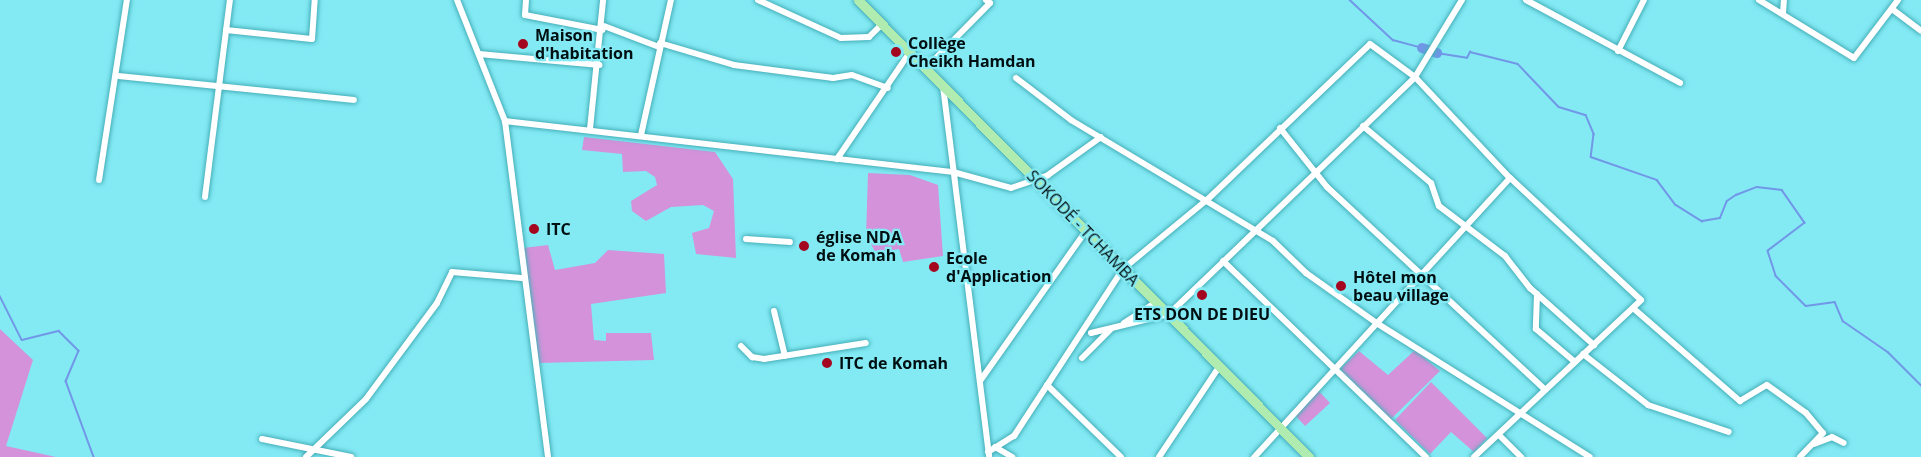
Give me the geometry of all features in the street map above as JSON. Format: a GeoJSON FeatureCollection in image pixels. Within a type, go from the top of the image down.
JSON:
{"type":"FeatureCollection","features":[{"type":"Feature","properties":{"kind":"main road","name":"SOKODÉ - TCHAMBA"},"geometry":{"type":"LineString","coordinates":[[858,0],[1309,457]]}},
{"type":"Feature","properties":{"kind":"street"},"geometry":{"type":"LineString","coordinates":[[99,180],[119,76],[127,0]]}},
{"type":"Feature","properties":{"kind":"street"},"geometry":{"type":"LineString","coordinates":[[205,197],[230,0]]}},
{"type":"Feature","properties":{"kind":"street"},"geometry":{"type":"LineString","coordinates":[[226,30],[312,39],[315,0]]}},
{"type":"Feature","properties":{"kind":"street"},"geometry":{"type":"LineString","coordinates":[[457,0],[505,122],[522,278],[548,457]]}},
{"type":"Feature","properties":{"kind":"street"},"geometry":{"type":"LineString","coordinates":[[526,0],[525,15],[604,28],[734,65],[833,78],[852,75],[888,88]]}},
{"type":"Feature","properties":{"kind":"street"},"geometry":{"type":"LineString","coordinates":[[590,129],[604,28],[603,0]]}},
{"type":"Feature","properties":{"kind":"street"},"geometry":{"type":"LineString","coordinates":[[641,135],[671,0]]}},
{"type":"Feature","properties":{"kind":"street"},"geometry":{"type":"LineString","coordinates":[[758,0],[842,38],[869,37],[882,24]]}},
{"type":"Feature","properties":{"kind":"street"},"geometry":{"type":"LineString","coordinates":[[1091,333],[1169,314],[1316,168],[1415,77],[1462,0]]}},
{"type":"Feature","properties":{"kind":"street"},"geometry":{"type":"LineString","coordinates":[[1526,0],[1680,83]]}},
{"type":"Feature","properties":{"kind":"street"},"geometry":{"type":"LineString","coordinates":[[1544,8],[1548,0]]}},
{"type":"Feature","properties":{"kind":"street"},"geometry":{"type":"LineString","coordinates":[[1618,51],[1644,0]]}},
{"type":"Feature","properties":{"kind":"street"},"geometry":{"type":"LineString","coordinates":[[1759,0],[1854,58],[1898,0]]}},
{"type":"Feature","properties":{"kind":"street"},"geometry":{"type":"LineString","coordinates":[[1783,13],[1784,0]]}},
{"type":"Feature","properties":{"kind":"street"},"geometry":{"type":"LineString","coordinates":[[926,68],[989,1]]}},
{"type":"Feature","properties":{"kind":"street"},"geometry":{"type":"LineString","coordinates":[[1892,9],[1921,31]]}},
{"type":"Feature","properties":{"kind":"street"},"geometry":{"type":"LineString","coordinates":[[988,454],[1014,436],[1123,269],[1208,199],[1370,44],[1415,77],[1510,178],[1641,300],[1544,389],[1500,436],[1474,457]]}},
{"type":"Feature","properties":{"kind":"street"},"geometry":{"type":"LineString","coordinates":[[837,159],[888,88],[910,52]]}},
{"type":"Feature","properties":{"kind":"street"},"geometry":{"type":"LineString","coordinates":[[479,54],[599,65]]}},
{"type":"Feature","properties":{"kind":"street"},"geometry":{"type":"LineString","coordinates":[[119,76],[354,100]]}},
{"type":"Feature","properties":{"kind":"street"},"geometry":{"type":"LineString","coordinates":[[1016,78],[1101,137],[1255,229],[1378,324],[1590,457]]}},
{"type":"Feature","properties":{"kind":"street"},"geometry":{"type":"LineString","coordinates":[[943,86],[988,454]]}},
{"type":"Feature","properties":{"kind":"street"},"geometry":{"type":"LineString","coordinates":[[505,122],[590,129],[953,172],[1011,188],[1036,180],[1101,137]]}},
{"type":"Feature","properties":{"kind":"street"},"geometry":{"type":"LineString","coordinates":[[1363,126],[1431,183],[1438,206],[1460,218],[1466,230],[1505,256],[1537,294],[1594,345]]}},
{"type":"Feature","properties":{"kind":"street"},"geometry":{"type":"LineString","coordinates":[[1280,128],[1316,168],[1327,187],[1544,389]]}},
{"type":"Feature","properties":{"kind":"street"},"geometry":{"type":"LineString","coordinates":[[1254,457],[1278,426],[1423,276],[1510,178]]}},
{"type":"Feature","properties":{"kind":"street"},"geometry":{"type":"LineString","coordinates":[[980,381],[1086,231]]}},
{"type":"Feature","properties":{"kind":"street"},"geometry":{"type":"LineString","coordinates":[[746,239],[790,242]]}},
{"type":"Feature","properties":{"kind":"street"},"geometry":{"type":"LineString","coordinates":[[1223,261],[1426,457]]}},
{"type":"Feature","properties":{"kind":"street"},"geometry":{"type":"LineString","coordinates":[[306,457],[366,399],[437,303],[452,272],[522,278]]}},
{"type":"Feature","properties":{"kind":"street"},"geometry":{"type":"LineString","coordinates":[[1537,294],[1536,329],[1575,362]]}},
{"type":"Feature","properties":{"kind":"street"},"geometry":{"type":"LineString","coordinates":[[1082,358],[1110,329],[1156,302]]}},
{"type":"Feature","properties":{"kind":"street"},"geometry":{"type":"LineString","coordinates":[[1633,308],[1740,401],[1767,385],[1806,413],[1823,433],[1800,457]]}},
{"type":"Feature","properties":{"kind":"street"},"geometry":{"type":"LineString","coordinates":[[774,311],[785,356]]}},
{"type":"Feature","properties":{"kind":"street"},"geometry":{"type":"LineString","coordinates":[[1086,326],[1094,343]]}},
{"type":"Feature","properties":{"kind":"street"},"geometry":{"type":"LineString","coordinates":[[741,346],[752,357],[785,356],[866,344]]}},
{"type":"Feature","properties":{"kind":"street"},"geometry":{"type":"LineString","coordinates":[[1584,354],[1648,405],[1729,432]]}},
{"type":"Feature","properties":{"kind":"street"},"geometry":{"type":"LineString","coordinates":[[1159,457],[1219,366]]}},
{"type":"Feature","properties":{"kind":"street"},"geometry":{"type":"LineString","coordinates":[[1047,385],[1121,457]]}},
{"type":"Feature","properties":{"kind":"street"},"geometry":{"type":"LineString","coordinates":[[1500,436],[1521,457]]}},
{"type":"Feature","properties":{"kind":"street"},"geometry":{"type":"LineString","coordinates":[[1811,446],[1832,437],[1844,443]]}},
{"type":"Feature","properties":{"kind":"street"},"geometry":{"type":"LineString","coordinates":[[262,439],[316,448],[351,457]]}},
{"type":"Feature","properties":{"kind":"street"},"geometry":{"type":"LineString","coordinates":[[996,447],[1012,457]]}},
{"type":"Feature","properties":{"kind":"shaded area"},"geometry":{"type":"Polygon","coordinates":[[[584,137],[715,152],[733,179],[736,258],[696,254],[692,233],[709,228],[714,211],[703,205],[671,207],[646,221],[632,211],[631,201],[657,185],[655,177],[646,171],[623,172],[622,154],[582,150],[584,137]]]}},
{"type":"Feature","properties":{"kind":"shaded area"},"geometry":{"type":"Polygon","coordinates":[[[868,173],[910,175],[938,185],[943,256],[903,262],[899,249],[876,253],[866,236],[868,173]]]}},
{"type":"Feature","properties":{"kind":"shaded area"},"geometry":{"type":"Polygon","coordinates":[[[548,245],[555,270],[595,263],[608,250],[664,254],[666,293],[591,304],[594,340],[606,341],[606,333],[651,333],[654,360],[539,363],[523,248],[548,245]]]}},
{"type":"Feature","properties":{"kind":"shaded area"},"geometry":{"type":"Polygon","coordinates":[[[0,329],[33,360],[6,446],[56,457],[0,457],[0,329]]]}},
{"type":"Feature","properties":{"kind":"shaded area"},"geometry":{"type":"Polygon","coordinates":[[[1415,350],[1440,371],[1391,419],[1340,369],[1359,351],[1388,375],[1415,350]]]}},
{"type":"Feature","properties":{"kind":"shaded area"},"geometry":{"type":"Polygon","coordinates":[[[1431,382],[1487,438],[1474,452],[1451,432],[1430,454],[1395,420],[1431,382]]]}},
{"type":"Feature","properties":{"kind":"shaded area"},"geometry":{"type":"Polygon","coordinates":[[[1317,389],[1330,403],[1305,426],[1292,412],[1317,389]]]}},
{"type":"Feature","properties":{"kind":"waterway"},"geometry":{"type":"LineString","coordinates":[[1350,0],[1393,40],[1422,48]]}},
{"type":"Feature","properties":{"kind":"waterway"},"geometry":{"type":"LineString","coordinates":[[1422,48],[1437,53]]}},
{"type":"Feature","properties":{"kind":"waterway"},"geometry":{"type":"LineString","coordinates":[[1437,53],[1467,58],[1470,52],[1518,64],[1559,107],[1586,115],[1594,134],[1591,157],[1657,180],[1676,205],[1702,221],[1720,218],[1727,201],[1736,195],[1757,187],[1782,190],[1805,223],[1768,251],[1776,276],[1806,306],[1835,302],[1843,321],[1888,352],[1921,385]]}},
{"type":"Feature","properties":{"kind":"waterway"},"geometry":{"type":"LineString","coordinates":[[0,296],[22,340],[59,331],[79,351],[66,381],[94,457]]}},
{"type":"Feature","properties":{"kind":"place","name":"Maison d'habitation"},"geometry":{"type":"Point","coordinates":[523,44]}},
{"type":"Feature","properties":{"kind":"place","name":"Collège Cheikh Hamdan"},"geometry":{"type":"Point","coordinates":[896,52]}},
{"type":"Feature","properties":{"kind":"place","name":"ITC"},"geometry":{"type":"Point","coordinates":[534,229]}},
{"type":"Feature","properties":{"kind":"place","name":"église NDA de Komah"},"geometry":{"type":"Point","coordinates":[804,246]}},
{"type":"Feature","properties":{"kind":"place","name":"Ecole d'Application"},"geometry":{"type":"Point","coordinates":[934,267]}},
{"type":"Feature","properties":{"kind":"place","name":"Hôtel mon beau village"},"geometry":{"type":"Point","coordinates":[1341,286]}},
{"type":"Feature","properties":{"kind":"place","name":"ETS DON DE DIEU"},"geometry":{"type":"Point","coordinates":[1202,295]}},
{"type":"Feature","properties":{"kind":"place","name":"ITC de Komah"},"geometry":{"type":"Point","coordinates":[827,363]}}]}
